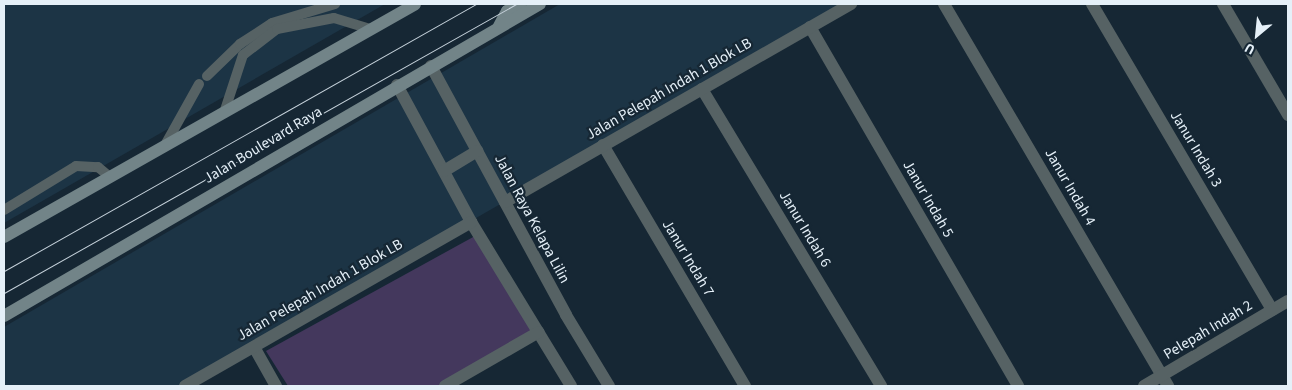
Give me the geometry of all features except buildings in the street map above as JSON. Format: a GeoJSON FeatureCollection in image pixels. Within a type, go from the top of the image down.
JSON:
{"type":"FeatureCollection","features":[{"type":"Feature","properties":{"kind":"main road"},"geometry":{"type":"LineString","coordinates":[[4,237],[415,4]]}},
{"type":"Feature","properties":{"kind":"main road"},"geometry":{"type":"LineString","coordinates":[[499,26],[507,11],[520,4]]}},
{"type":"Feature","properties":{"kind":"main road","name":"Jalan Boulevard Raya"},"geometry":{"type":"LineString","coordinates":[[4,316],[397,85],[540,4]]}},
{"type":"Feature","properties":{"kind":"street","name":"Jalan Pelepah Indah 1 Blok LB"},"geometry":{"type":"LineString","coordinates":[[505,202],[851,4]]}},
{"type":"Feature","properties":{"kind":"street","name":"Janur Indah 4"},"geometry":{"type":"LineString","coordinates":[[944,4],[1165,381]]}},
{"type":"Feature","properties":{"kind":"street","name":"Janur Indah 3"},"geometry":{"type":"LineString","coordinates":[[1092,4],[1272,310]]}},
{"type":"Feature","properties":{"kind":"street"},"geometry":{"type":"LineString","coordinates":[[1223,4],[1288,115]]}},
{"type":"Feature","properties":{"kind":"street","name":"Janur Indah 5"},"geometry":{"type":"LineString","coordinates":[[810,27],[1018,386]]}},
{"type":"Feature","properties":{"kind":"street","name":"Jalan Raya Kelapa Lilin"},"geometry":{"type":"LineString","coordinates":[[431,66],[566,315],[609,386]]}},
{"type":"Feature","properties":{"kind":"street"},"geometry":{"type":"LineString","coordinates":[[397,85],[470,222],[571,386]]}},
{"type":"Feature","properties":{"kind":"street","name":"Janur Indah 6"},"geometry":{"type":"LineString","coordinates":[[702,89],[881,386]]}},
{"type":"Feature","properties":{"kind":"street","name":"Janur Indah 7"},"geometry":{"type":"LineString","coordinates":[[603,145],[746,386]]}},
{"type":"Feature","properties":{"kind":"street"},"geometry":{"type":"LineString","coordinates":[[444,172],[477,152]]}},
{"type":"Feature","properties":{"kind":"street","name":"Jalan Pelepah Indah 1 Blok LB"},"geometry":{"type":"LineString","coordinates":[[185,386],[470,222]]}},
{"type":"Feature","properties":{"kind":"street","name":"Pelepah Indah 2"},"geometry":{"type":"LineString","coordinates":[[1144,386],[1165,381],[1288,301]]}},
{"type":"Feature","properties":{"kind":"street"},"geometry":{"type":"LineString","coordinates":[[445,386],[539,332]]}},
{"type":"Feature","properties":{"kind":"street"},"geometry":{"type":"LineString","coordinates":[[254,347],[276,386]]}},
{"type":"Feature","properties":{"kind":"lane"},"geometry":{"type":"LineString","coordinates":[[207,76],[240,44],[272,23],[296,14],[330,6],[334,18]]}},
{"type":"Feature","properties":{"kind":"lane"},"geometry":{"type":"LineString","coordinates":[[224,113],[243,55],[277,29],[334,18],[369,29]]}},
{"type":"Feature","properties":{"kind":"lane"},"geometry":{"type":"LineString","coordinates":[[164,147],[199,84]]}},
{"type":"Feature","properties":{"kind":"lane"},"geometry":{"type":"LineString","coordinates":[[4,210],[76,166],[92,165],[110,177]]}},
{"type":"Feature","properties":{"kind":"shaded area"},"geometry":{"type":"Polygon","coordinates":[[[4,4],[385,4],[4,223],[4,4]]]}},
{"type":"Feature","properties":{"kind":"shaded area"},"geometry":{"type":"Polygon","coordinates":[[[560,4],[848,4],[184,386],[4,386],[4,327],[560,4]]]}},
{"type":"Feature","properties":{"kind":"shaded area"},"geometry":{"type":"Polygon","coordinates":[[[475,236],[535,333],[439,386],[288,386],[266,351],[475,236]]]}},
{"type":"Feature","properties":{"kind":"tram line"},"geometry":{"type":"LineString","coordinates":[[4,271],[476,4]]}},
{"type":"Feature","properties":{"kind":"tram line"},"geometry":{"type":"LineString","coordinates":[[4,293],[516,4]]}}]}
